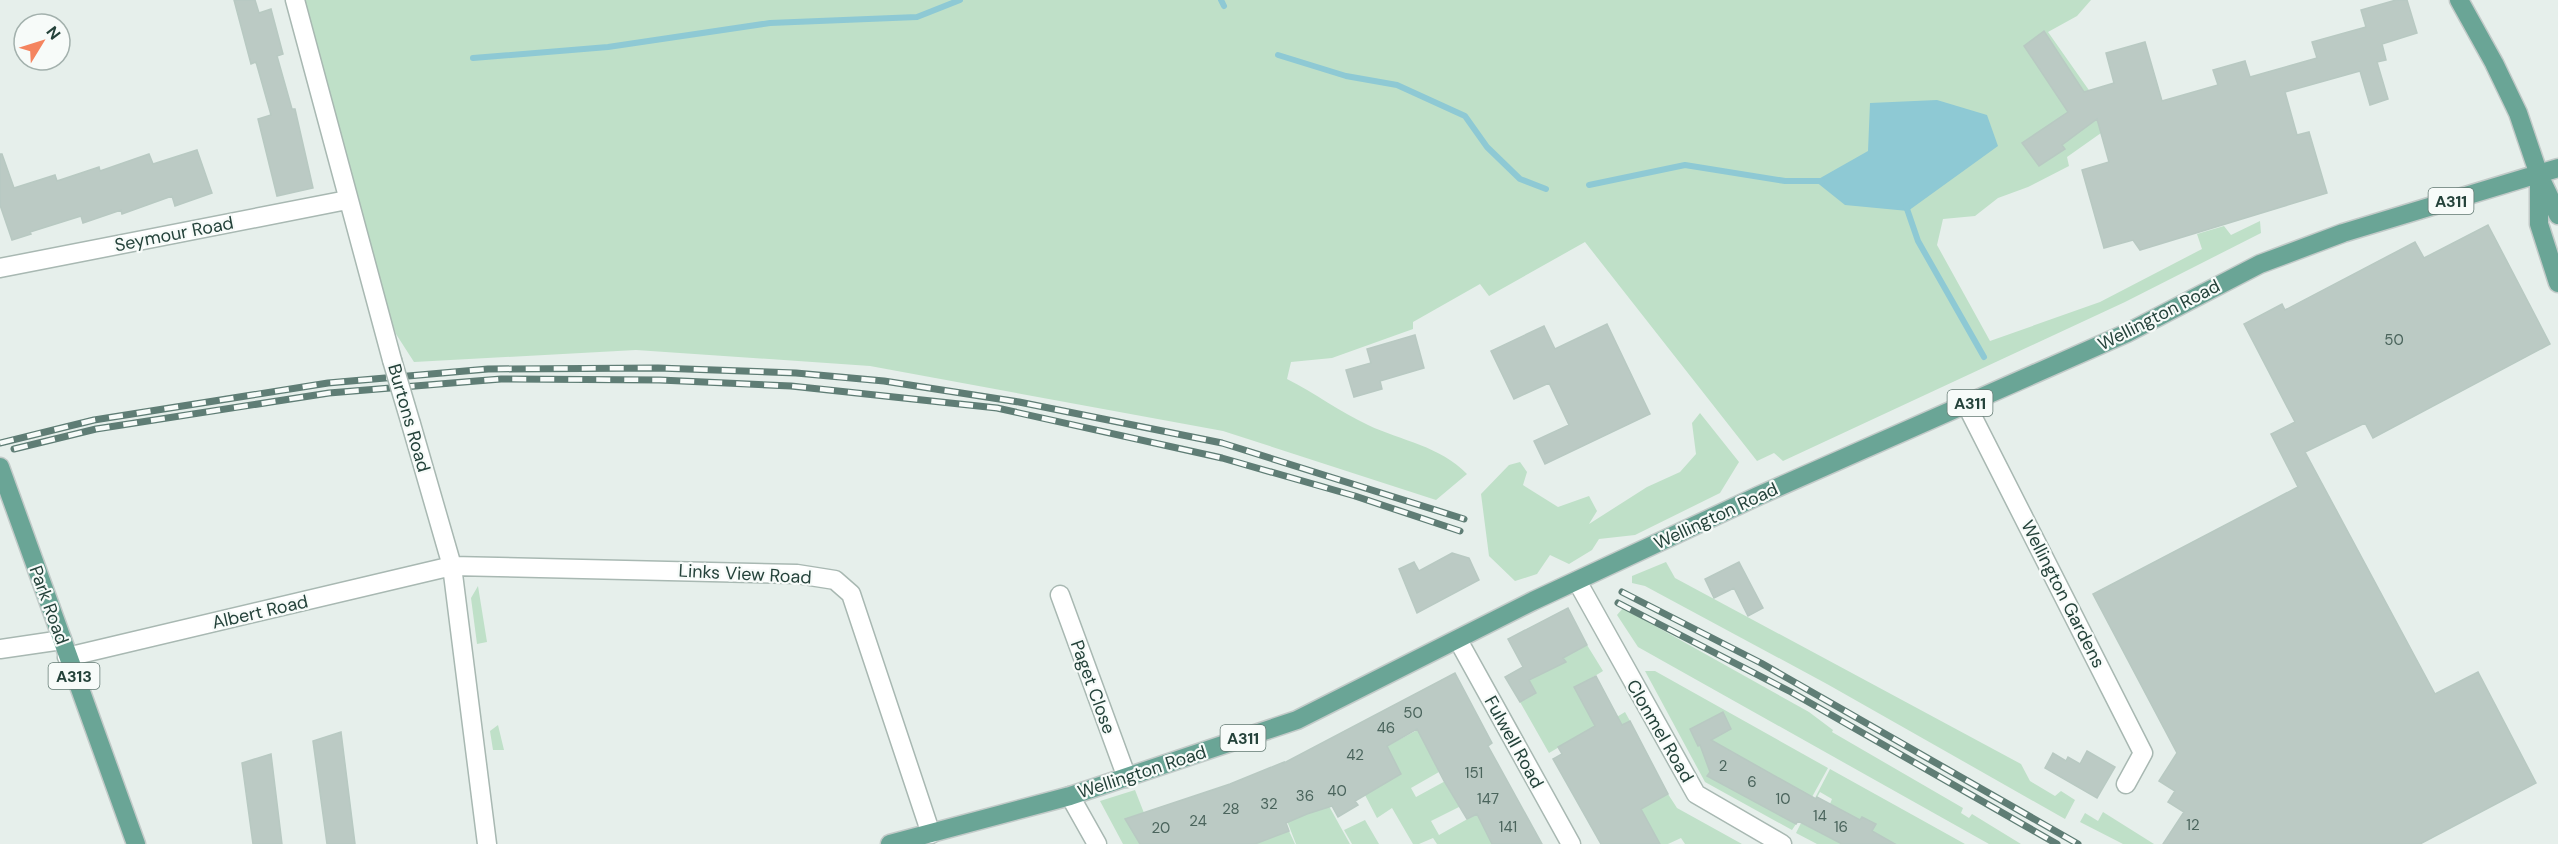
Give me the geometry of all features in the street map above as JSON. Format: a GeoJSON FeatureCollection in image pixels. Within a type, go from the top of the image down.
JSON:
{"type":"FeatureCollection","features":[{"type":"Feature","properties":{"kind":"main road"},"geometry":{"type":"LineString","coordinates":[[2458,0],[2494,63],[2518,113],[2539,175],[2558,215]]}},
{"type":"Feature","properties":{"kind":"main road","name":"A311"},"geometry":{"type":"LineString","coordinates":[[2539,175],[2558,168]]}},
{"type":"Feature","properties":{"kind":"main road"},"geometry":{"type":"LineString","coordinates":[[2539,175],[2539,224],[2558,283]]}},
{"type":"Feature","properties":{"kind":"main road","name":"Wellington Road"},"geometry":{"type":"LineString","coordinates":[[890,844],[1070,796],[1297,720],[1576,581],[1758,496],[2127,333],[2260,264],[2297,248],[2539,175]]}},
{"type":"Feature","properties":{"kind":"main road","name":"Park Road"},"geometry":{"type":"LineString","coordinates":[[0,467],[136,844]]}},
{"type":"Feature","properties":{"kind":"street","name":"Burtons Road"},"geometry":{"type":"LineString","coordinates":[[295,0],[347,200],[452,566],[487,844]]}},
{"type":"Feature","properties":{"kind":"street","name":"Seymour Road"},"geometry":{"type":"LineString","coordinates":[[0,268],[347,200]]}},
{"type":"Feature","properties":{"kind":"street","name":"Wellington Gardens"},"geometry":{"type":"LineString","coordinates":[[1966,404],[2143,753],[2126,784]]}},
{"type":"Feature","properties":{"kind":"street","name":"Albert Road"},"geometry":{"type":"LineString","coordinates":[[0,649],[65,648],[452,566]]}},
{"type":"Feature","properties":{"kind":"street","name":"Links View Road"},"geometry":{"type":"LineString","coordinates":[[452,566],[797,574],[835,580],[851,594],[931,834]]}},
{"type":"Feature","properties":{"kind":"street","name":"Clonmel Road"},"geometry":{"type":"LineString","coordinates":[[1576,581],[1696,794],[1782,844]]}},
{"type":"Feature","properties":{"kind":"street","name":"Paget Close"},"geometry":{"type":"LineString","coordinates":[[1060,595],[1127,778]]}},
{"type":"Feature","properties":{"kind":"street","name":"Fulwell Road"},"geometry":{"type":"LineString","coordinates":[[1458,640],[1571,844]]}},
{"type":"Feature","properties":{"kind":"street"},"geometry":{"type":"LineString","coordinates":[[1070,796],[1097,844]]}},
{"type":"Feature","properties":{"kind":"green space"},"geometry":{"type":"Polygon","coordinates":[[[302,0],[2091,0],[2077,16],[2048,32],[2105,113],[2101,133],[2067,157],[2069,166],[2028,187],[1998,198],[1975,216],[1943,219],[1937,245],[1990,341],[2100,302],[2202,249],[2197,234],[2224,226],[2231,235],[2260,221],[2261,233],[2125,302],[1783,461],[1774,453],[1757,461],[1585,242],[1489,296],[1480,284],[1413,322],[1413,329],[1332,358],[1291,362],[1287,379],[1368,425],[1433,450],[1467,474],[1436,500],[1223,431],[870,366],[636,350],[414,362],[396,334],[370,260],[302,0]]]}},
{"type":"Feature","properties":{"kind":"green space"},"geometry":{"type":"Polygon","coordinates":[[[1700,413],[1739,462],[1720,493],[1635,535],[1599,539],[1592,550],[1569,564],[1550,555],[1537,574],[1515,581],[1489,556],[1481,494],[1509,465],[1520,462],[1527,472],[1523,485],[1558,507],[1589,496],[1597,511],[1589,524],[1647,487],[1680,472],[1696,454],[1692,423],[1700,413]]]}},
{"type":"Feature","properties":{"kind":"green space"},"geometry":{"type":"Polygon","coordinates":[[[1666,562],[1675,578],[2021,764],[2030,781],[2055,796],[2061,791],[2075,800],[2065,819],[1827,684],[1645,586],[1632,583],[1632,576],[1666,562]]]}},
{"type":"Feature","properties":{"kind":"green space"},"geometry":{"type":"Polygon","coordinates":[[[478,586],[487,642],[477,644],[471,598],[478,586]]]}},
{"type":"Feature","properties":{"kind":"green space"},"geometry":{"type":"Polygon","coordinates":[[[1623,608],[1809,712],[1833,730],[1832,732],[1963,808],[1961,813],[1969,818],[1972,814],[2021,844],[1989,844],[1638,647],[1617,615],[1623,608]]]}},
{"type":"Feature","properties":{"kind":"green space"},"geometry":{"type":"Polygon","coordinates":[[[1528,628],[1550,670],[1565,662],[1563,658],[1587,645],[1603,671],[1575,688],[1597,729],[1625,712],[1630,721],[1615,729],[1640,784],[1658,775],[1663,784],[1653,802],[1668,794],[1677,808],[1742,844],[1685,844],[1681,838],[1668,844],[1660,844],[1578,736],[1549,753],[1520,702],[1529,697],[1521,685],[1540,674],[1526,630],[1528,628]]]}},
{"type":"Feature","properties":{"kind":"green space"},"geometry":{"type":"Polygon","coordinates":[[[1645,671],[1655,671],[1828,768],[1812,797],[1708,776],[1796,824],[1792,830],[1705,782],[1645,671]]]}},
{"type":"Feature","properties":{"kind":"green space"},"geometry":{"type":"Polygon","coordinates":[[[498,725],[504,750],[493,750],[490,731],[498,725]]]}},
{"type":"Feature","properties":{"kind":"green space"},"geometry":{"type":"Polygon","coordinates":[[[1427,725],[1431,756],[1439,772],[1411,788],[1416,797],[1449,779],[1463,805],[1431,821],[1439,835],[1480,812],[1492,844],[1437,844],[1433,838],[1413,844],[1392,808],[1377,818],[1365,795],[1387,746],[1427,725]]]}},
{"type":"Feature","properties":{"kind":"green space"},"geometry":{"type":"Polygon","coordinates":[[[1830,769],[1965,844],[1895,844],[1872,831],[1876,824],[1862,817],[1848,842],[1830,804],[1832,799],[1820,792],[1815,798],[1830,769]]]}},
{"type":"Feature","properties":{"kind":"green space"},"geometry":{"type":"Polygon","coordinates":[[[1314,779],[1350,844],[1296,844],[1287,821],[1318,809],[1314,779]]]}},
{"type":"Feature","properties":{"kind":"green space"},"geometry":{"type":"Polygon","coordinates":[[[1135,790],[1144,813],[1126,819],[1140,844],[1123,844],[1100,801],[1135,790]]]}},
{"type":"Feature","properties":{"kind":"green space"},"geometry":{"type":"Polygon","coordinates":[[[2103,812],[2154,844],[2123,844],[2080,822],[2085,813],[2098,821],[2103,812]]]}},
{"type":"Feature","properties":{"kind":"green space"},"geometry":{"type":"Polygon","coordinates":[[[1365,820],[1379,844],[1352,844],[1344,830],[1365,820]]]}},
{"type":"Feature","properties":{"kind":"green space"},"geometry":{"type":"Polygon","coordinates":[[[1801,823],[1842,844],[1817,844],[1796,833],[1801,823]]]}},
{"type":"Feature","properties":{"kind":"green space"},"geometry":{"type":"Polygon","coordinates":[[[1289,831],[1295,844],[1237,844],[1257,843],[1289,831]]]}},
{"type":"Feature","properties":{"kind":"water"},"geometry":{"type":"Polygon","coordinates":[[[1937,100],[1987,115],[1998,146],[1908,211],[1845,205],[1815,181],[1868,151],[1870,103],[1937,100]]]}},
{"type":"Feature","properties":{"kind":"building"},"geometry":{"type":"Polygon","coordinates":[[[234,0],[255,0],[259,13],[271,9],[283,54],[277,56],[292,109],[295,109],[313,188],[277,196],[258,119],[271,115],[256,62],[251,64],[234,0]]]}},
{"type":"Feature","properties":{"kind":"building"},"geometry":{"type":"Polygon","coordinates":[[[2396,0],[2407,0],[2417,33],[2382,44],[2386,60],[2377,62],[2388,99],[2370,105],[2360,71],[2285,92],[2297,135],[2309,132],[2327,193],[2140,250],[2133,240],[2104,248],[2082,170],[2109,162],[2097,119],[2062,145],[2065,149],[2039,166],[2022,143],[2068,112],[2024,46],[2044,31],[2084,92],[2114,83],[2106,53],[2145,42],[2162,101],[2218,85],[2213,70],[2245,61],[2250,77],[2317,58],[2312,42],[2366,27],[2361,10],[2396,0]]]}},
{"type":"Feature","properties":{"kind":"building"},"geometry":{"type":"Polygon","coordinates":[[[197,150],[212,193],[175,206],[172,196],[122,214],[121,210],[83,223],[81,216],[12,240],[0,205],[0,154],[2,154],[14,188],[55,175],[57,181],[99,167],[100,171],[149,154],[153,164],[197,150]]]}},
{"type":"Feature","properties":{"kind":"building"},"geometry":{"type":"Polygon","coordinates":[[[2488,225],[2550,344],[2373,438],[2365,423],[2305,452],[2435,694],[2478,672],[2536,783],[2420,844],[2163,844],[2184,812],[2168,802],[2175,791],[2159,781],[2177,753],[2093,594],[2298,487],[2271,434],[2295,422],[2244,324],[2282,304],[2285,310],[2415,242],[2424,258],[2488,225]]]}},
{"type":"Feature","properties":{"kind":"building"},"geometry":{"type":"Polygon","coordinates":[[[1607,324],[1650,414],[1545,464],[1534,441],[1569,425],[1549,383],[1514,399],[1491,351],[1544,326],[1555,349],[1607,324]]]}},
{"type":"Feature","properties":{"kind":"building"},"geometry":{"type":"Polygon","coordinates":[[[1415,335],[1424,368],[1380,381],[1382,389],[1354,397],[1346,370],[1371,363],[1367,349],[1415,335]]]}},
{"type":"Feature","properties":{"kind":"building"},"geometry":{"type":"Polygon","coordinates":[[[1452,553],[1469,558],[1479,580],[1417,613],[1399,569],[1414,562],[1419,571],[1452,553]]]}},
{"type":"Feature","properties":{"kind":"building"},"geometry":{"type":"Polygon","coordinates":[[[1739,562],[1763,608],[1748,616],[1734,588],[1714,598],[1705,579],[1739,562]]]}},
{"type":"Feature","properties":{"kind":"building"},"geometry":{"type":"Polygon","coordinates":[[[1568,608],[1587,645],[1563,658],[1566,662],[1529,680],[1536,693],[1520,702],[1505,677],[1523,667],[1508,639],[1568,608]]]}},
{"type":"Feature","properties":{"kind":"building"},"geometry":{"type":"Polygon","coordinates":[[[1455,673],[1492,743],[1488,746],[1542,844],[1492,844],[1477,814],[1467,819],[1417,729],[1387,746],[1401,774],[1355,801],[1358,805],[1338,817],[1332,806],[1307,814],[1286,823],[1289,831],[1255,844],[1140,844],[1125,819],[1230,784],[1284,763],[1455,673]]]}},
{"type":"Feature","properties":{"kind":"building"},"geometry":{"type":"Polygon","coordinates":[[[1596,676],[1622,725],[1630,721],[1668,794],[1641,809],[1660,844],[1601,844],[1553,759],[1562,754],[1558,747],[1595,726],[1574,687],[1596,676]]]}},
{"type":"Feature","properties":{"kind":"building"},"geometry":{"type":"Polygon","coordinates":[[[1723,712],[1731,729],[1711,740],[1816,799],[1817,797],[1860,820],[1862,817],[1876,824],[1872,831],[1895,844],[1842,844],[1798,821],[1796,824],[1707,776],[1710,772],[1700,745],[1698,746],[1690,729],[1723,712]]]}},
{"type":"Feature","properties":{"kind":"building"},"geometry":{"type":"Polygon","coordinates":[[[341,732],[355,844],[327,844],[313,741],[341,732]]]}},
{"type":"Feature","properties":{"kind":"building"},"geometry":{"type":"Polygon","coordinates":[[[2087,751],[2115,767],[2097,798],[2045,768],[2053,753],[2066,761],[2068,757],[2080,764],[2087,751]]]}},
{"type":"Feature","properties":{"kind":"building"},"geometry":{"type":"Polygon","coordinates":[[[271,754],[282,844],[253,844],[242,763],[271,754]]]}},
{"type":"Feature","properties":{"kind":"waterway"},"geometry":{"type":"LineString","coordinates":[[473,58],[608,47],[770,23],[917,17],[960,0]]}},
{"type":"Feature","properties":{"kind":"waterway"},"geometry":{"type":"LineString","coordinates":[[1221,0],[1224,6]]}},
{"type":"Feature","properties":{"kind":"waterway"},"geometry":{"type":"LineString","coordinates":[[1278,55],[1346,76],[1397,85],[1465,116],[1487,147],[1520,179],[1546,189]]}},
{"type":"Feature","properties":{"kind":"waterway"},"geometry":{"type":"LineString","coordinates":[[1589,185],[1685,165],[1785,181],[1822,181]]}},
{"type":"Feature","properties":{"kind":"waterway"},"geometry":{"type":"LineString","coordinates":[[1906,206],[1918,241],[1984,357]]}},
{"type":"Feature","properties":{"kind":"railway"},"geometry":{"type":"LineString","coordinates":[[0,443],[94,420],[328,383],[488,369],[658,368],[796,373],[884,381],[1019,402],[1222,443],[1464,519]]}},
{"type":"Feature","properties":{"kind":"railway"},"geometry":{"type":"LineString","coordinates":[[14,449],[96,429],[329,393],[501,379],[660,380],[791,386],[997,408],[1222,458],[1355,496],[1460,531]]}},
{"type":"Feature","properties":{"kind":"railway"},"geometry":{"type":"LineString","coordinates":[[1622,592],[1761,663],[2078,844]]}},
{"type":"Feature","properties":{"kind":"railway"},"geometry":{"type":"LineString","coordinates":[[1618,603],[1791,692],[2057,844]]}}]}
